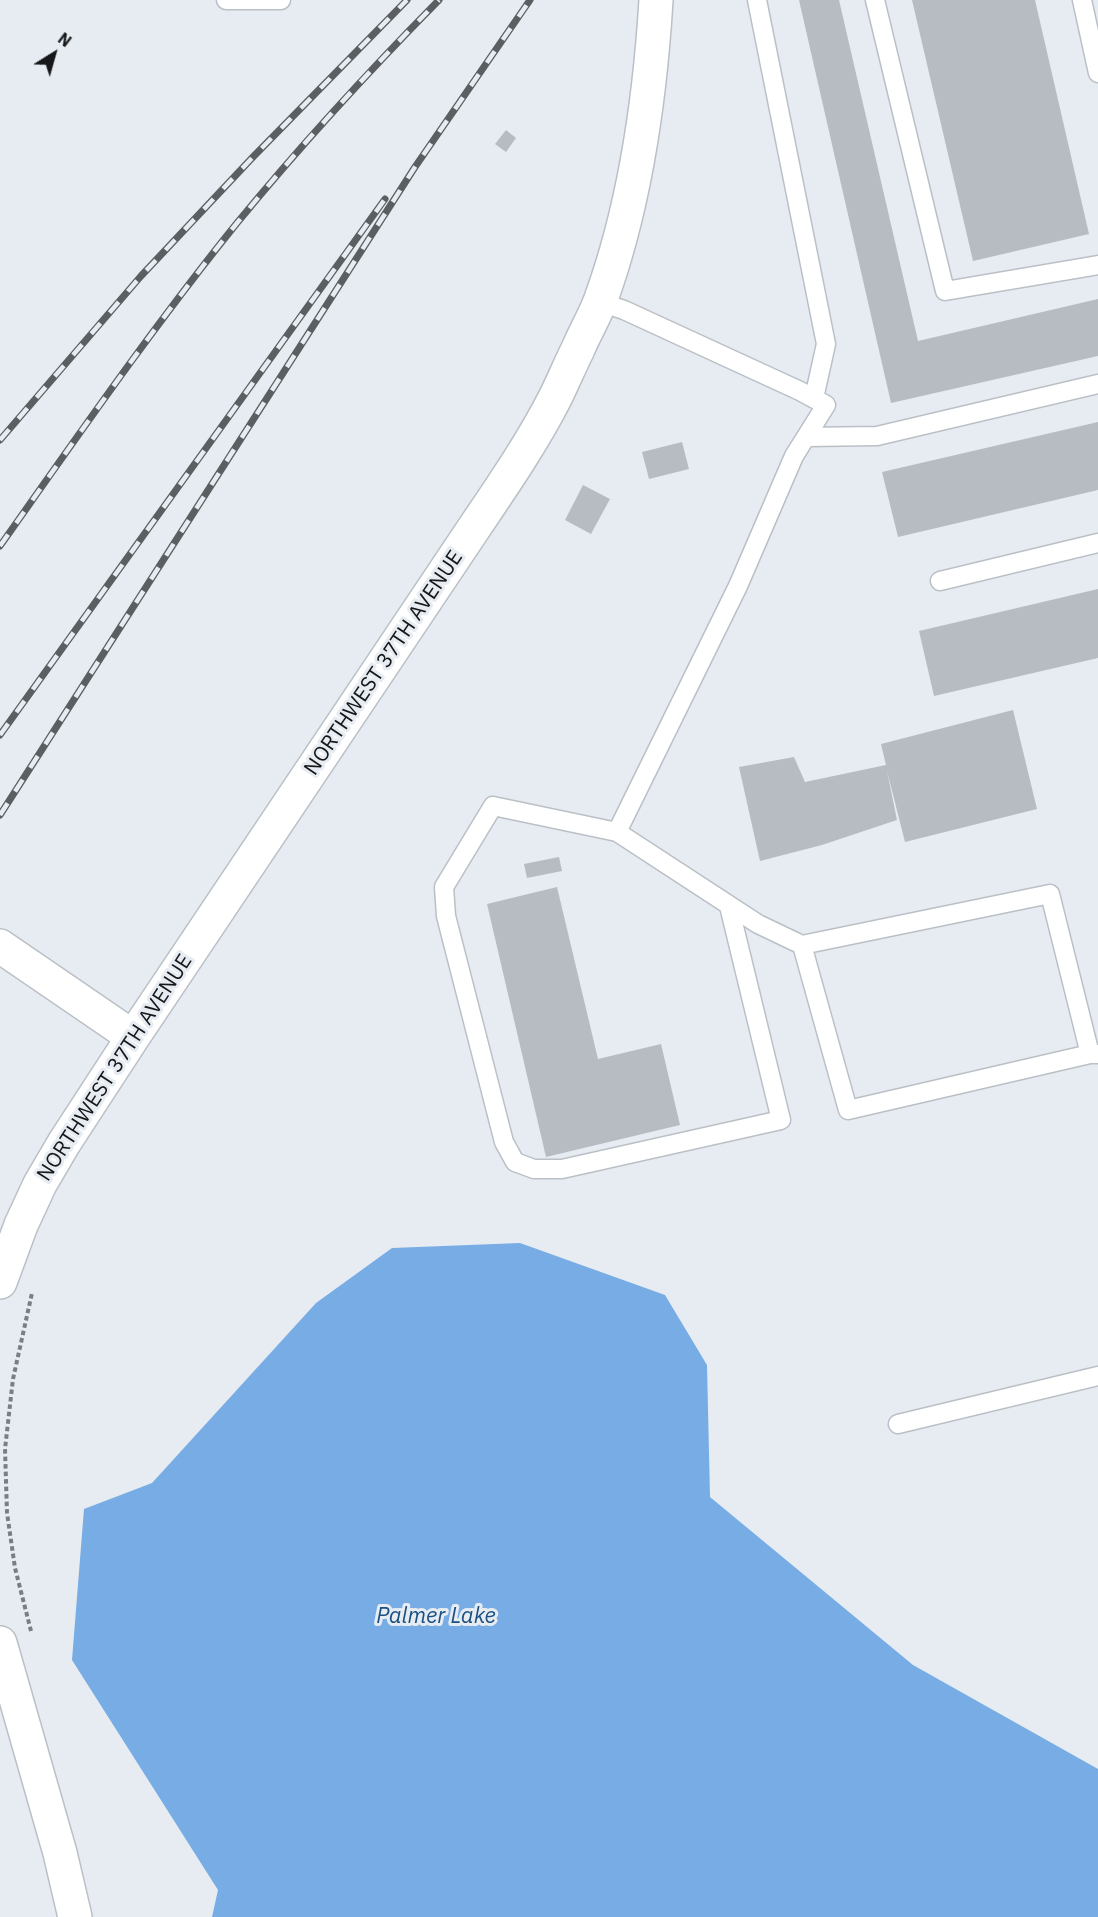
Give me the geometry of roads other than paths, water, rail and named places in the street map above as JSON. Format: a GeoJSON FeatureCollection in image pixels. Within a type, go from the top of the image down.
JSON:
{"type":"FeatureCollection","features":[{"type":"Feature","properties":{"kind":"street","name":"NORTHWEST 37TH AVENUE"},"geometry":{"type":"LineString","coordinates":[[0,1282],[21,1225],[40,1184],[133,1037],[465,542],[528,445],[554,399],[600,302],[621,236],[634,179],[654,38],[656,0]]}},
{"type":"Feature","properties":{"kind":"street"},"geometry":{"type":"LineString","coordinates":[[0,946],[133,1037]]}},
{"type":"Feature","properties":{"kind":"street"},"geometry":{"type":"LineString","coordinates":[[0,1643],[60,1853],[75,1917]]}},
{"type":"Feature","properties":{"kind":"lane"},"geometry":{"type":"LineString","coordinates":[[226,0],[281,0]]}},
{"type":"Feature","properties":{"kind":"lane"},"geometry":{"type":"LineString","coordinates":[[757,0],[826,344],[813,398]]}},
{"type":"Feature","properties":{"kind":"lane"},"geometry":{"type":"LineString","coordinates":[[875,0],[945,291],[1098,265]]}},
{"type":"Feature","properties":{"kind":"lane"},"geometry":{"type":"LineString","coordinates":[[1082,0],[1098,73]]}},
{"type":"Feature","properties":{"kind":"lane"},"geometry":{"type":"LineString","coordinates":[[600,302],[624,310],[826,405],[794,456],[738,586],[617,832]]}},
{"type":"Feature","properties":{"kind":"lane"},"geometry":{"type":"LineString","coordinates":[[806,437],[877,436],[1098,384]]}},
{"type":"Feature","properties":{"kind":"lane"},"geometry":{"type":"LineString","coordinates":[[940,581],[1098,543]]}},
{"type":"Feature","properties":{"kind":"lane"},"geometry":{"type":"LineString","coordinates":[[729,906],[781,1120],[562,1168],[534,1169],[515,1162],[501,1131],[446,916],[444,887],[493,806],[617,832],[758,924],[802,945],[1050,894],[1094,1054],[848,1110],[802,945]]}},
{"type":"Feature","properties":{"kind":"lane"},"geometry":{"type":"LineString","coordinates":[[898,1424],[1098,1376]]}},
{"type":"Feature","properties":{"kind":"water","name":"Palmer Lake"},"geometry":{"type":"Polygon","coordinates":[[[520,1243],[665,1295],[707,1365],[710,1497],[913,1665],[1098,1769],[1098,1917],[212,1917],[218,1890],[72,1660],[84,1509],[152,1483],[316,1303],[392,1248],[520,1243]]]}},
{"type":"Feature","properties":{"kind":"railway"},"geometry":{"type":"LineString","coordinates":[[0,440],[141,276],[252,158],[407,0]]}},
{"type":"Feature","properties":{"kind":"railway"},"geometry":{"type":"LineString","coordinates":[[0,546],[145,342],[237,223],[335,109],[439,0]]}},
{"type":"Feature","properties":{"kind":"railway"},"geometry":{"type":"LineString","coordinates":[[0,815],[415,167],[530,0]]}},
{"type":"Feature","properties":{"kind":"railway"},"geometry":{"type":"LineString","coordinates":[[0,735],[385,199]]}}]}
